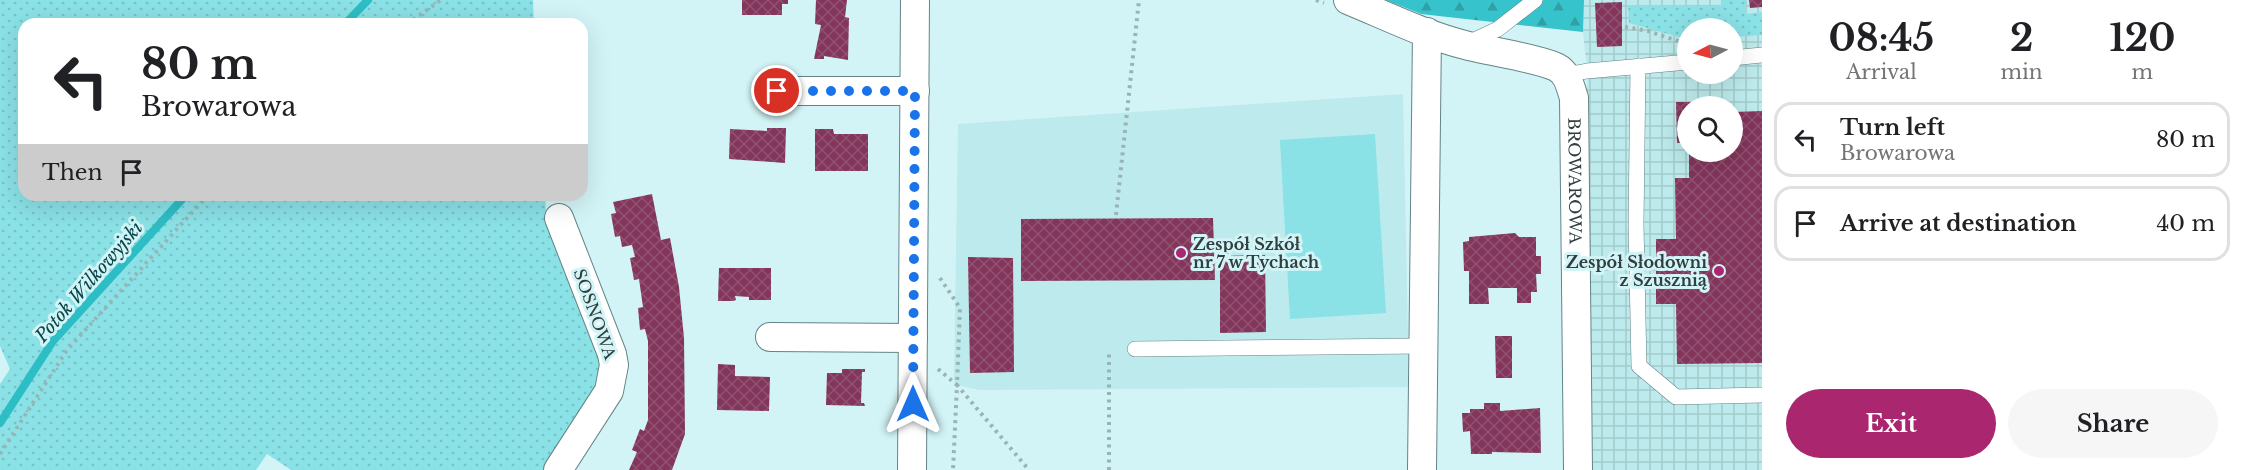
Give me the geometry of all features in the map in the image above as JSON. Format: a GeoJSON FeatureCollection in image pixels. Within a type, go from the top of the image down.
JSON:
{"type":"FeatureCollection","features":[{"type":"Feature","properties":{"kind":"street"},"geometry":{"type":"LineString","coordinates":[[912,470],[915,0]]}},
{"type":"Feature","properties":{"kind":"street"},"geometry":{"type":"LineString","coordinates":[[1348,0],[1463,45],[1557,68],[1570,87]]}},
{"type":"Feature","properties":{"kind":"street"},"geometry":{"type":"LineString","coordinates":[[1422,470],[1427,32]]}},
{"type":"Feature","properties":{"kind":"street","name":"BROWAROWA"},"geometry":{"type":"LineString","coordinates":[[1570,87],[1578,470]]}},
{"type":"Feature","properties":{"kind":"street"},"geometry":{"type":"LineString","coordinates":[[777,91],[915,91]]}},
{"type":"Feature","properties":{"kind":"street","name":"SOSNOWA"},"geometry":{"type":"LineString","coordinates":[[558,470],[609,391],[614,365],[612,354],[559,218]]}},
{"type":"Feature","properties":{"kind":"street"},"geometry":{"type":"LineString","coordinates":[[770,337],[913,338]]}},
{"type":"Feature","properties":{"kind":"lane"},"geometry":{"type":"LineString","coordinates":[[1463,45],[1498,29],[1535,0]]}},
{"type":"Feature","properties":{"kind":"lane"},"geometry":{"type":"LineString","coordinates":[[1743,56],[1762,55]]}},
{"type":"Feature","properties":{"kind":"lane"},"geometry":{"type":"LineString","coordinates":[[1570,87],[1587,71],[1677,63]]}},
{"type":"Feature","properties":{"kind":"lane"},"geometry":{"type":"LineString","coordinates":[[1638,66],[1636,224],[1639,366],[1676,397],[1762,395]]}},
{"type":"Feature","properties":{"kind":"lane"},"geometry":{"type":"LineString","coordinates":[[1135,349],[1422,346]]}},
{"type":"Feature","properties":{"kind":"path"},"geometry":{"type":"LineString","coordinates":[[416,18],[441,0]]}},
{"type":"Feature","properties":{"kind":"path"},"geometry":{"type":"LineString","coordinates":[[1116,215],[1139,0]]}},
{"type":"Feature","properties":{"kind":"path"},"geometry":{"type":"LineString","coordinates":[[1625,27],[1648,31],[1677,41]]}},
{"type":"Feature","properties":{"kind":"path"},"geometry":{"type":"LineString","coordinates":[[0,454],[68,350],[202,201]]}},
{"type":"Feature","properties":{"kind":"path"},"geometry":{"type":"LineString","coordinates":[[937,274],[960,308],[953,470]]}},
{"type":"Feature","properties":{"kind":"path"},"geometry":{"type":"LineString","coordinates":[[913,338],[942,373],[957,385],[1029,470]]}},
{"type":"Feature","properties":{"kind":"path"},"geometry":{"type":"LineString","coordinates":[[1109,353],[1109,470]]}},
{"type":"Feature","properties":{"kind":"shaded area"},"geometry":{"type":"Polygon","coordinates":[[[0,0],[533,0],[534,18],[18,18],[18,201],[545,201],[547,226],[600,353],[601,375],[549,470],[291,470],[267,454],[256,470],[0,470],[0,384],[10,369],[0,346],[0,0]]]}},
{"type":"Feature","properties":{"kind":"shaded area"},"geometry":{"type":"Polygon","coordinates":[[[1584,0],[1762,0],[1762,470],[1588,470],[1587,71],[1583,32],[1584,0]]]}},
{"type":"Feature","properties":{"kind":"shaded area"},"geometry":{"type":"Polygon","coordinates":[[[1722,0],[1746,0],[1746,14],[1762,12],[1762,35],[1743,36],[1743,18],[1677,18],[1677,36],[1629,23],[1628,5],[1721,6],[1722,0]]]}},
{"type":"Feature","properties":{"kind":"shaded area","name":"Zespół Szkół nr 7 w Tychach"},"geometry":{"type":"Polygon","coordinates":[[[1403,94],[1409,387],[979,390],[957,385],[954,382],[958,124],[1403,94]]]}},
{"type":"Feature","properties":{"kind":"shaded area"},"geometry":{"type":"Polygon","coordinates":[[[1375,134],[1386,313],[1290,319],[1280,140],[1375,134]]]}},
{"type":"Feature","properties":{"kind":"green space"},"geometry":{"type":"Polygon","coordinates":[[[1386,0],[1584,0],[1583,32],[1421,14],[1386,0]]]}},
{"type":"Feature","properties":{"kind":"building"},"geometry":{"type":"Polygon","coordinates":[[[742,0],[788,0],[788,4],[782,4],[782,15],[742,15],[742,0]]]}},
{"type":"Feature","properties":{"kind":"building"},"geometry":{"type":"Polygon","coordinates":[[[816,0],[847,0],[845,17],[849,18],[848,60],[824,56],[824,59],[814,59],[821,25],[815,24],[816,0]]]}},
{"type":"Feature","properties":{"kind":"building"},"geometry":{"type":"Polygon","coordinates":[[[1749,0],[1762,0],[1762,7],[1750,8],[1749,0]]]}},
{"type":"Feature","properties":{"kind":"building"},"geometry":{"type":"Polygon","coordinates":[[[1622,2],[1622,46],[1597,47],[1595,3],[1622,2]]]}},
{"type":"Feature","properties":{"kind":"building","name":"Zespół Słodowni z Szusznią"},"geometry":{"type":"Polygon","coordinates":[[[1762,111],[1762,363],[1677,364],[1676,304],[1656,304],[1656,239],[1676,239],[1675,178],[1689,178],[1689,162],[1743,162],[1743,112],[1762,111]]]}},
{"type":"Feature","properties":{"kind":"building"},"geometry":{"type":"Polygon","coordinates":[[[767,128],[786,128],[785,163],[729,159],[730,129],[767,131],[767,128]]]}},
{"type":"Feature","properties":{"kind":"building"},"geometry":{"type":"Polygon","coordinates":[[[815,129],[833,129],[834,134],[868,134],[868,171],[815,171],[815,129]]]}},
{"type":"Feature","properties":{"kind":"building"},"geometry":{"type":"Polygon","coordinates":[[[652,194],[661,240],[670,238],[679,287],[684,338],[685,434],[672,470],[629,470],[637,452],[632,450],[640,429],[644,431],[648,420],[648,341],[645,329],[640,330],[638,308],[643,307],[639,279],[634,280],[630,258],[635,257],[632,245],[622,247],[620,236],[615,237],[611,214],[616,213],[613,202],[652,194]]]}},
{"type":"Feature","properties":{"kind":"building"},"geometry":{"type":"Polygon","coordinates":[[[1213,218],[1215,280],[1021,281],[1021,219],[1213,218]]]}},
{"type":"Feature","properties":{"kind":"building"},"geometry":{"type":"Polygon","coordinates":[[[1515,233],[1519,237],[1536,237],[1536,256],[1541,256],[1541,274],[1536,274],[1537,292],[1531,292],[1531,303],[1517,303],[1517,288],[1488,288],[1489,304],[1469,304],[1469,271],[1464,271],[1463,242],[1469,241],[1469,237],[1515,233]]]}},
{"type":"Feature","properties":{"kind":"building"},"geometry":{"type":"Polygon","coordinates":[[[1265,255],[1266,332],[1220,333],[1220,256],[1265,255]]]}},
{"type":"Feature","properties":{"kind":"building"},"geometry":{"type":"Polygon","coordinates":[[[968,257],[1013,258],[1014,372],[970,373],[968,257]]]}},
{"type":"Feature","properties":{"kind":"building"},"geometry":{"type":"Polygon","coordinates":[[[719,268],[771,268],[771,300],[749,300],[749,297],[735,296],[736,300],[733,301],[718,301],[719,268]]]}},
{"type":"Feature","properties":{"kind":"building"},"geometry":{"type":"Polygon","coordinates":[[[1495,336],[1512,336],[1512,378],[1496,378],[1495,336]]]}},
{"type":"Feature","properties":{"kind":"building"},"geometry":{"type":"Polygon","coordinates":[[[718,364],[735,365],[735,376],[770,377],[769,411],[717,410],[718,364]]]}},
{"type":"Feature","properties":{"kind":"building"},"geometry":{"type":"Polygon","coordinates":[[[842,369],[865,369],[865,372],[862,372],[861,403],[865,406],[826,405],[827,373],[842,373],[842,369]]]}},
{"type":"Feature","properties":{"kind":"building"},"geometry":{"type":"Polygon","coordinates":[[[1484,403],[1500,403],[1500,411],[1540,408],[1541,453],[1471,454],[1470,431],[1463,432],[1462,413],[1470,413],[1470,409],[1484,409],[1484,403]]]}},
{"type":"Feature","properties":{"kind":"waterway","name":"Potok Wilkowyjski"},"geometry":{"type":"LineString","coordinates":[[351,18],[368,0]]}},
{"type":"Feature","properties":{"kind":"waterway","name":"Potok Wilkowyjski"},"geometry":{"type":"LineString","coordinates":[[0,423],[53,341],[181,201]]}},
{"type":"Feature","properties":{"kind":"place","name":"Zespół Szkół nr 7 w Tychach"},"geometry":{"type":"Point","coordinates":[1181,253]}},
{"type":"Feature","properties":{"kind":"place","name":"Zespół Słodowni z Szusznią"},"geometry":{"type":"Point","coordinates":[1719,271]}},
{"type":"Feature","properties":{"kind":"route"},"geometry":{"type":"LineString","coordinates":[[777,91],[915,91],[913,404]]}}]}
